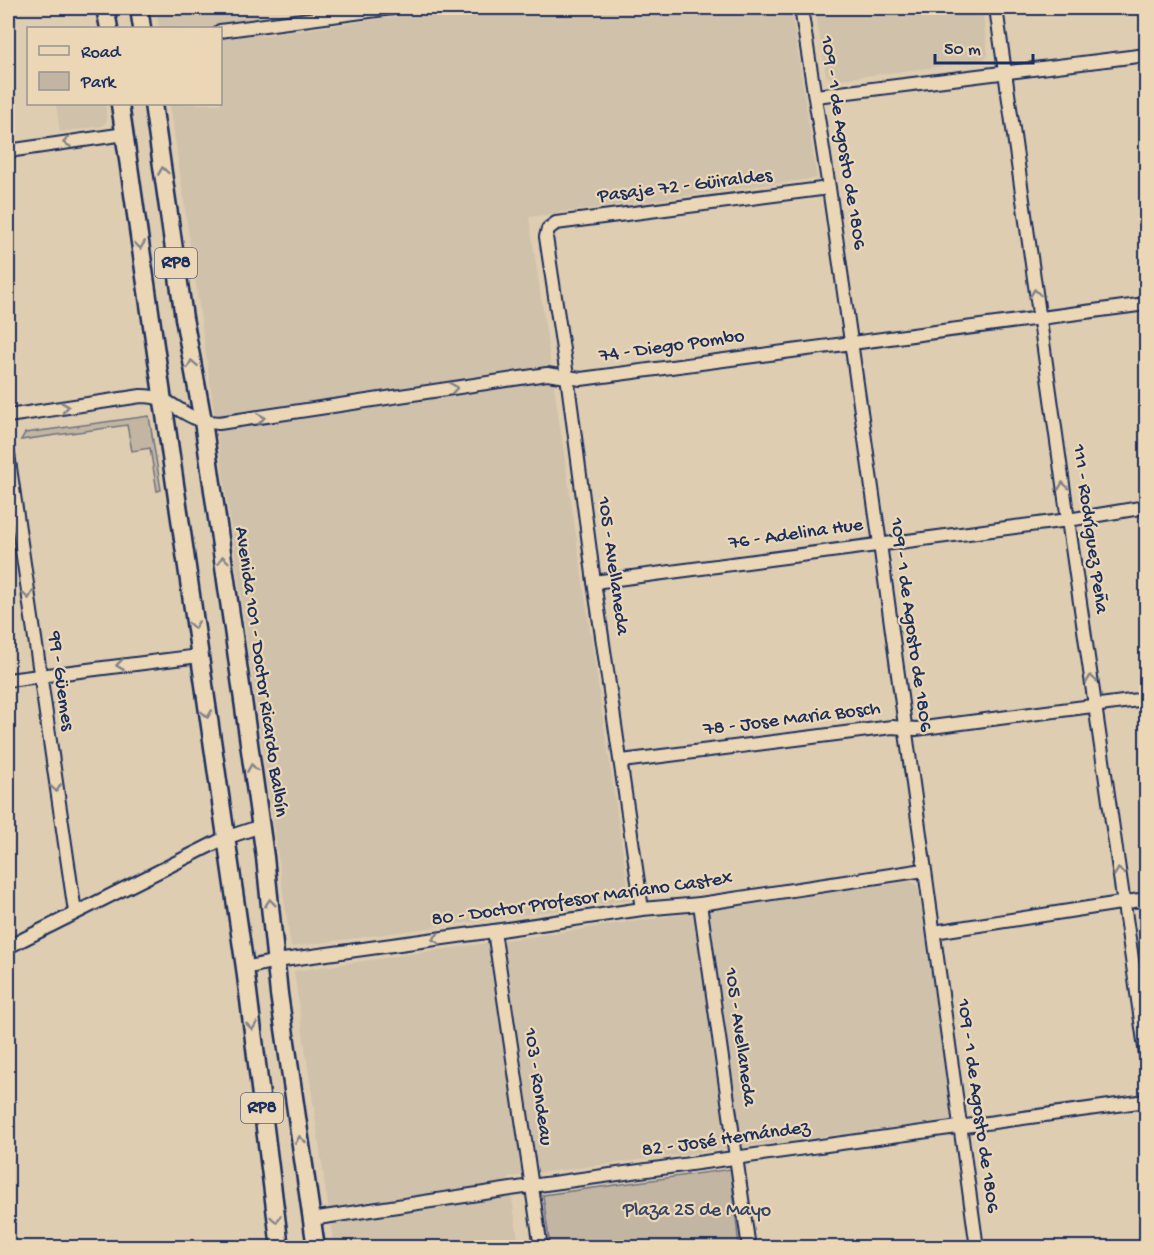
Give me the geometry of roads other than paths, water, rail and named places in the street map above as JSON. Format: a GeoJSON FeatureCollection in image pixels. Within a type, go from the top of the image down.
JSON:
{"type":"FeatureCollection","features":[{"type":"Feature","properties":{"kind":"main road"},"geometry":{"type":"LineString","coordinates":[[105,8],[108,27]]}},
{"type":"Feature","properties":{"kind":"main road"},"geometry":{"type":"LineString","coordinates":[[139,8],[142,27]]}},
{"type":"Feature","properties":{"kind":"main road","name":"RP8"},"geometry":{"type":"LineString","coordinates":[[120,105],[245,968],[280,1248]]}},
{"type":"Feature","properties":{"kind":"main road","name":"Avenida 101 - Doctor Ricardo Balbín"},"geometry":{"type":"LineString","coordinates":[[153,105],[184,318],[203,421],[261,826],[279,994],[316,1248]]}},
{"type":"Feature","properties":{"kind":"street"},"geometry":{"type":"LineString","coordinates":[[222,31],[355,10],[392,8]]}},
{"type":"Feature","properties":{"kind":"street","name":"109 - 1 de Agosto de 1806"},"geometry":{"type":"LineString","coordinates":[[801,8],[830,188],[977,1248]]}},
{"type":"Feature","properties":{"kind":"street","name":"111 - Rodríguez Peña"},"geometry":{"type":"LineString","coordinates":[[996,8],[1146,1055]]}},
{"type":"Feature","properties":{"kind":"street"},"geometry":{"type":"LineString","coordinates":[[816,96],[1146,56]]}},
{"type":"Feature","properties":{"kind":"street"},"geometry":{"type":"LineString","coordinates":[[8,151],[125,134]]}},
{"type":"Feature","properties":{"kind":"street","name":"Pasaje 72 - Güiraldes"},"geometry":{"type":"LineString","coordinates":[[548,229],[556,223],[830,188]]}},
{"type":"Feature","properties":{"kind":"street","name":"105 - Avellaneda"},"geometry":{"type":"LineString","coordinates":[[548,229],[546,237],[642,909]]}},
{"type":"Feature","properties":{"kind":"street","name":"74 - Diego Pombo"},"geometry":{"type":"LineString","coordinates":[[203,421],[237,422],[547,374],[581,379],[1146,304]]}},
{"type":"Feature","properties":{"kind":"street"},"geometry":{"type":"LineString","coordinates":[[8,416],[141,396],[162,399],[174,404],[187,415],[203,421]]}},
{"type":"Feature","properties":{"kind":"street","name":"99 - Güemes"},"geometry":{"type":"LineString","coordinates":[[8,454],[75,912]]}},
{"type":"Feature","properties":{"kind":"street","name":"76 - Adelina Hue"},"geometry":{"type":"LineString","coordinates":[[594,582],[1068,520],[1146,507]]}},
{"type":"Feature","properties":{"kind":"street"},"geometry":{"type":"LineString","coordinates":[[8,680],[199,656]]}},
{"type":"Feature","properties":{"kind":"street","name":"78 - Jose Maria Bosch"},"geometry":{"type":"LineString","coordinates":[[622,761],[892,727],[916,729],[1146,699]]}},
{"type":"Feature","properties":{"kind":"street"},"geometry":{"type":"LineString","coordinates":[[8,947],[225,838],[261,826]]}},
{"type":"Feature","properties":{"kind":"street","name":"80 - Doctor Profesor Mariano Castex"},"geometry":{"type":"LineString","coordinates":[[245,968],[276,961],[494,932],[642,909],[700,904],[924,870]]}},
{"type":"Feature","properties":{"kind":"street"},"geometry":{"type":"LineString","coordinates":[[934,932],[1146,899]]}},
{"type":"Feature","properties":{"kind":"street","name":"105 - Avellaneda"},"geometry":{"type":"LineString","coordinates":[[700,904],[749,1248]]}},
{"type":"Feature","properties":{"kind":"street","name":"103 - Rondeau"},"geometry":{"type":"LineString","coordinates":[[494,932],[541,1248]]}},
{"type":"Feature","properties":{"kind":"street","name":"82 - José Hernández"},"geometry":{"type":"LineString","coordinates":[[311,1219],[531,1186],[1146,1101]]}},
{"type":"Feature","properties":{"kind":"park label","name":"Plaza 25 de Mayo"},"geometry":{"type":"Point","coordinates":[697,1211]}}]}
